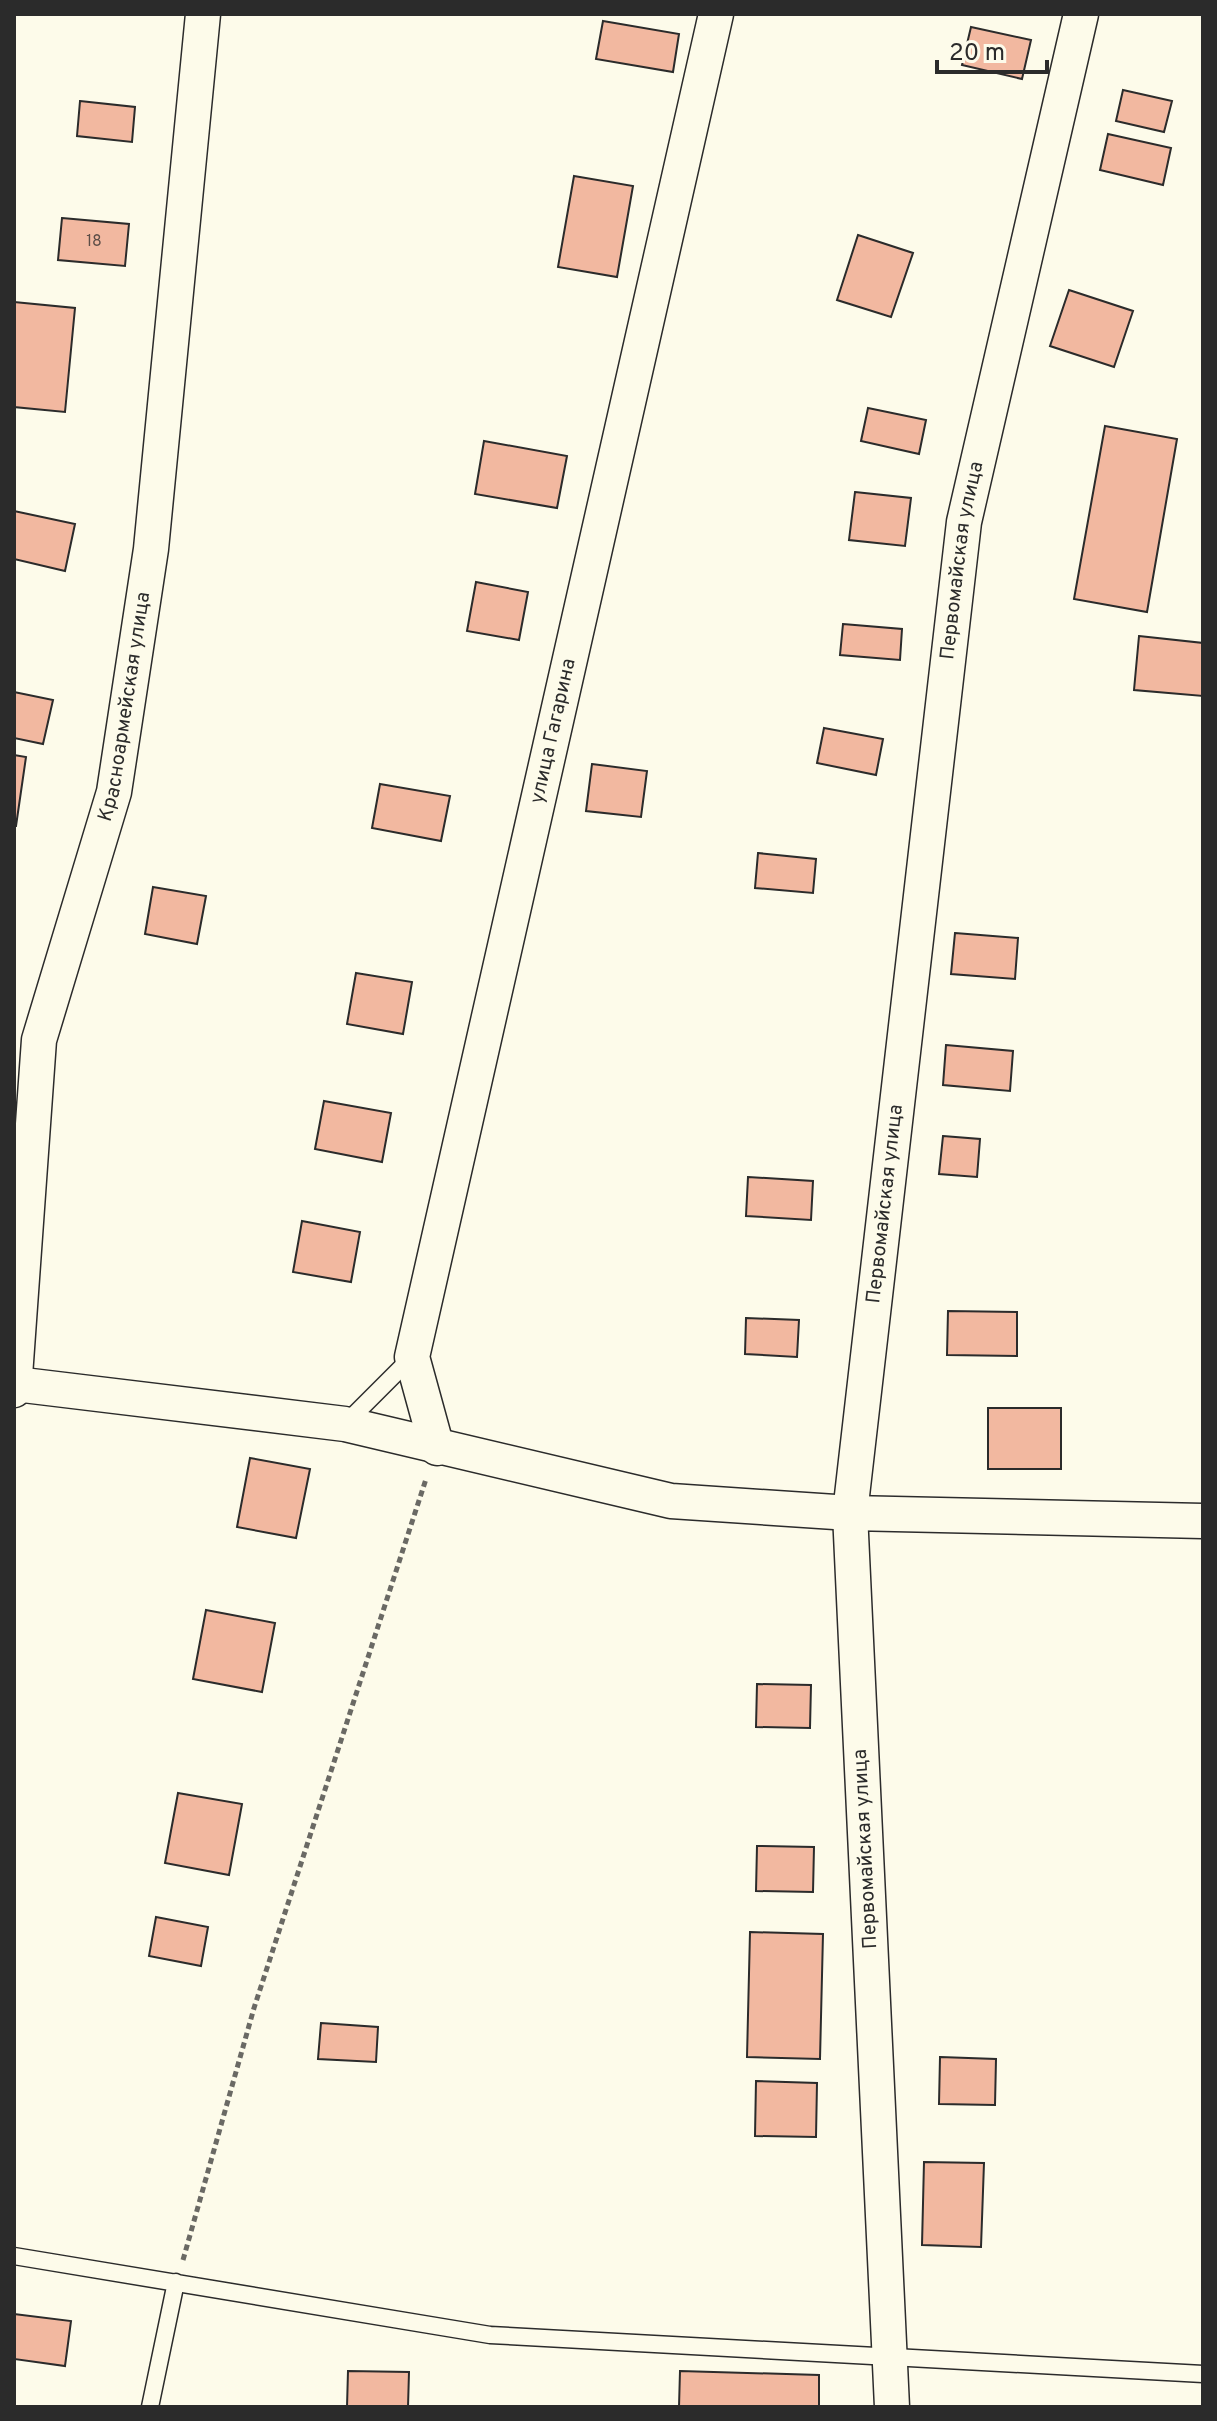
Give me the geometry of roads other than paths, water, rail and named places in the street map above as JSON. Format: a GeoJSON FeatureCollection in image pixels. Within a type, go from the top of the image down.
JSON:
{"type":"FeatureCollection","features":[{"type":"Feature","properties":{"kind":"street","name":"Красноармейская улица"},"geometry":{"type":"LineString","coordinates":[[15,1387],[39,1040],[114,792],[151,549],[203,14]]}},
{"type":"Feature","properties":{"kind":"street","name":"улица Гагарина"},"geometry":{"type":"LineString","coordinates":[[437,1448],[412,1357],[716,14]]}},
{"type":"Feature","properties":{"kind":"street","name":"Первомайская улица"},"geometry":{"type":"LineString","coordinates":[[892,2407],[850,1513],[964,522],[1081,14]]}},
{"type":"Feature","properties":{"kind":"street"},"geometry":{"type":"LineString","coordinates":[[15,1387],[345,1424],[671,1501],[850,1513],[1203,1521]]}},
{"type":"Feature","properties":{"kind":"lane"},"geometry":{"type":"LineString","coordinates":[[345,1424],[412,1357]]}},
{"type":"Feature","properties":{"kind":"lane"},"geometry":{"type":"LineString","coordinates":[[14,2256],[490,2335],[1203,2374]]}},
{"type":"Feature","properties":{"kind":"lane"},"geometry":{"type":"LineString","coordinates":[[150,2407],[176,2282]]}}]}
